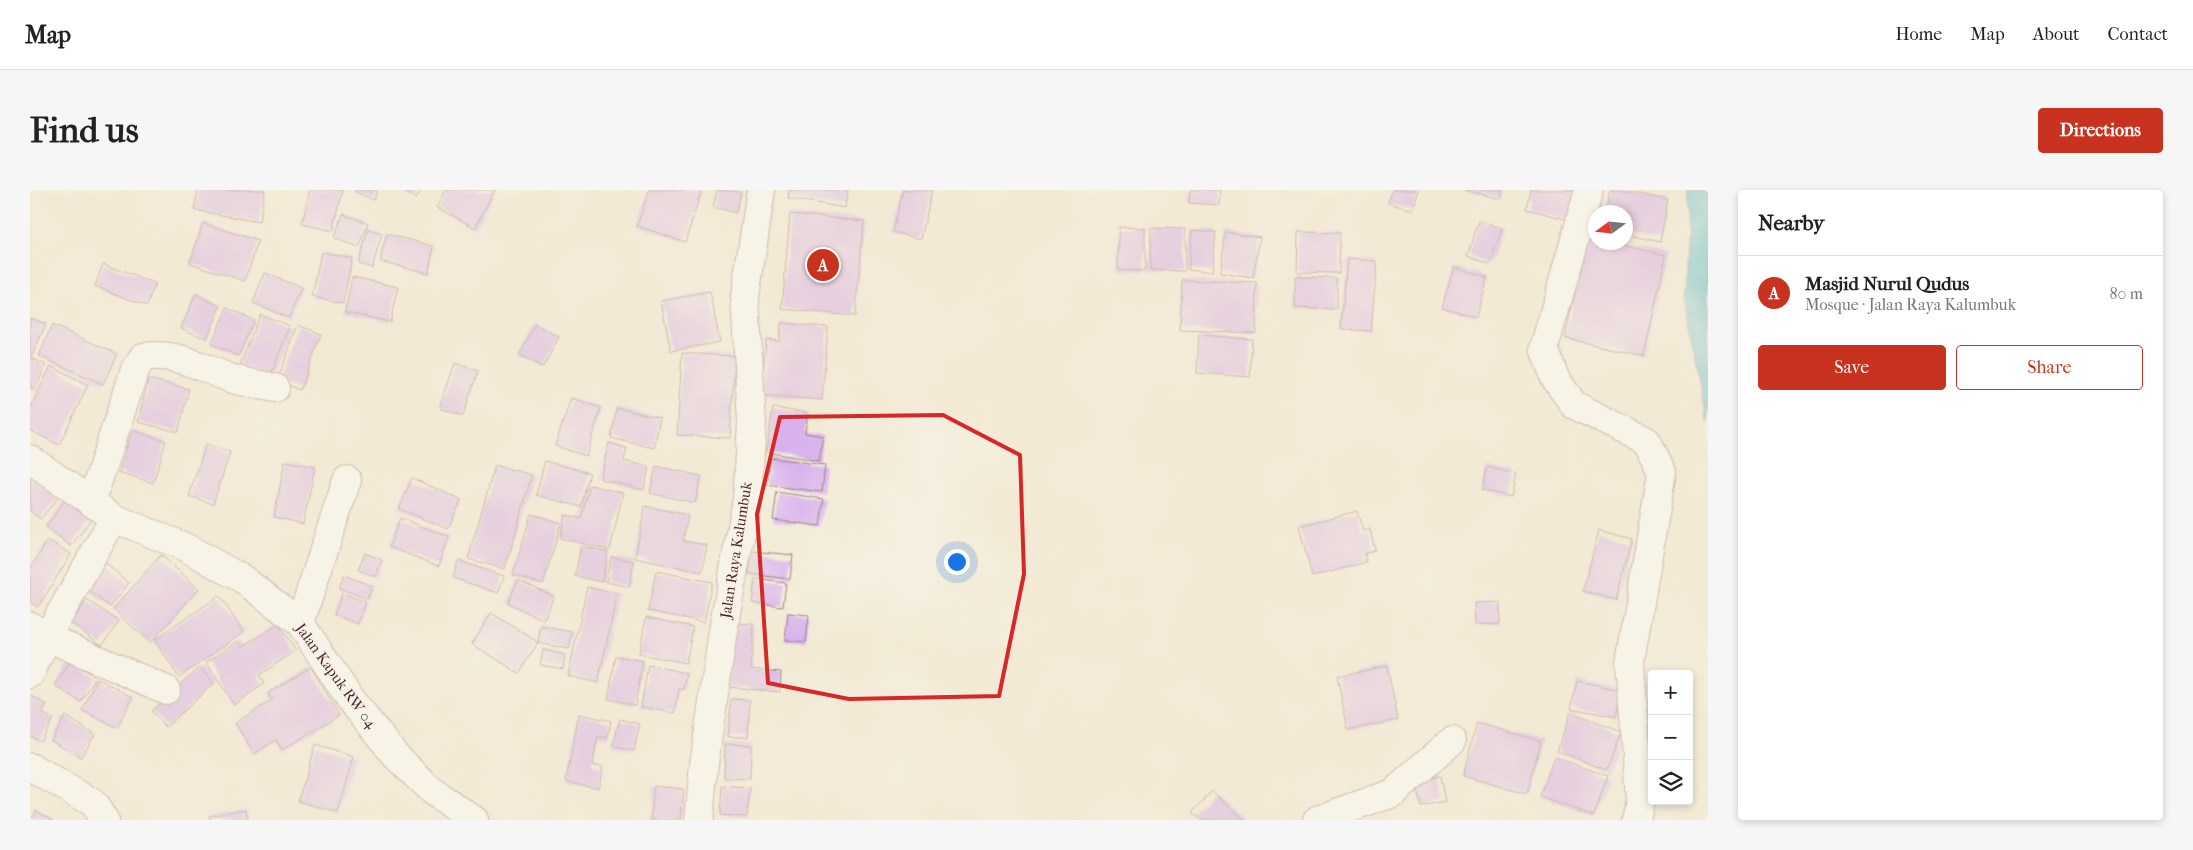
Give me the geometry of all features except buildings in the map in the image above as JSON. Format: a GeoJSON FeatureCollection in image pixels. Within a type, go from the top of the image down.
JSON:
{"type":"FeatureCollection","features":[{"type":"Feature","properties":{"kind":"street","name":"Jalan Raya Kalumbuk"},"geometry":{"type":"LineString","coordinates":[[699,820],[704,764],[724,624],[747,499],[752,423],[745,297],[761,190]]}},
{"type":"Feature","properties":{"kind":"street"},"geometry":{"type":"LineString","coordinates":[[1588,190],[1544,348],[1555,378],[1574,405],[1647,441],[1662,472],[1630,662],[1640,800],[1636,820]]}},
{"type":"Feature","properties":{"kind":"street"},"geometry":{"type":"LineString","coordinates":[[91,502],[135,370],[144,357],[161,354],[197,363],[232,378],[275,388]]}},
{"type":"Feature","properties":{"kind":"street","name":"Jalan Kapuk RW 04"},"geometry":{"type":"LineString","coordinates":[[30,459],[114,518],[187,548],[244,580],[300,623],[350,699],[396,756],[433,792],[474,820]]}},
{"type":"Feature","properties":{"kind":"street"},"geometry":{"type":"LineString","coordinates":[[300,623],[346,480]]}},
{"type":"Feature","properties":{"kind":"street"},"geometry":{"type":"LineString","coordinates":[[30,674],[38,632],[114,518]]}},
{"type":"Feature","properties":{"kind":"street"},"geometry":{"type":"LineString","coordinates":[[38,632],[166,690]]}},
{"type":"Feature","properties":{"kind":"street"},"geometry":{"type":"LineString","coordinates":[[1317,820],[1393,793],[1452,741]]}},
{"type":"Feature","properties":{"kind":"street"},"geometry":{"type":"LineString","coordinates":[[30,767],[93,803],[104,820]]}},
{"type":"Feature","properties":{"kind":"highlighted area"},"geometry":{"type":"Polygon","coordinates":[[[943,415],[1020,455],[1024,574],[999,696],[849,699],[768,683],[757,514],[780,417],[943,415]]]}},
{"type":"Feature","properties":{"kind":"water"},"geometry":{"type":"Polygon","coordinates":[[[1688,190],[1708,190],[1708,424],[1684,297],[1688,190]]]}},
{"type":"Feature","properties":{"kind":"place","name":"Masjid Nurul Qudus"},"geometry":{"type":"Point","coordinates":[823,265]}}]}
